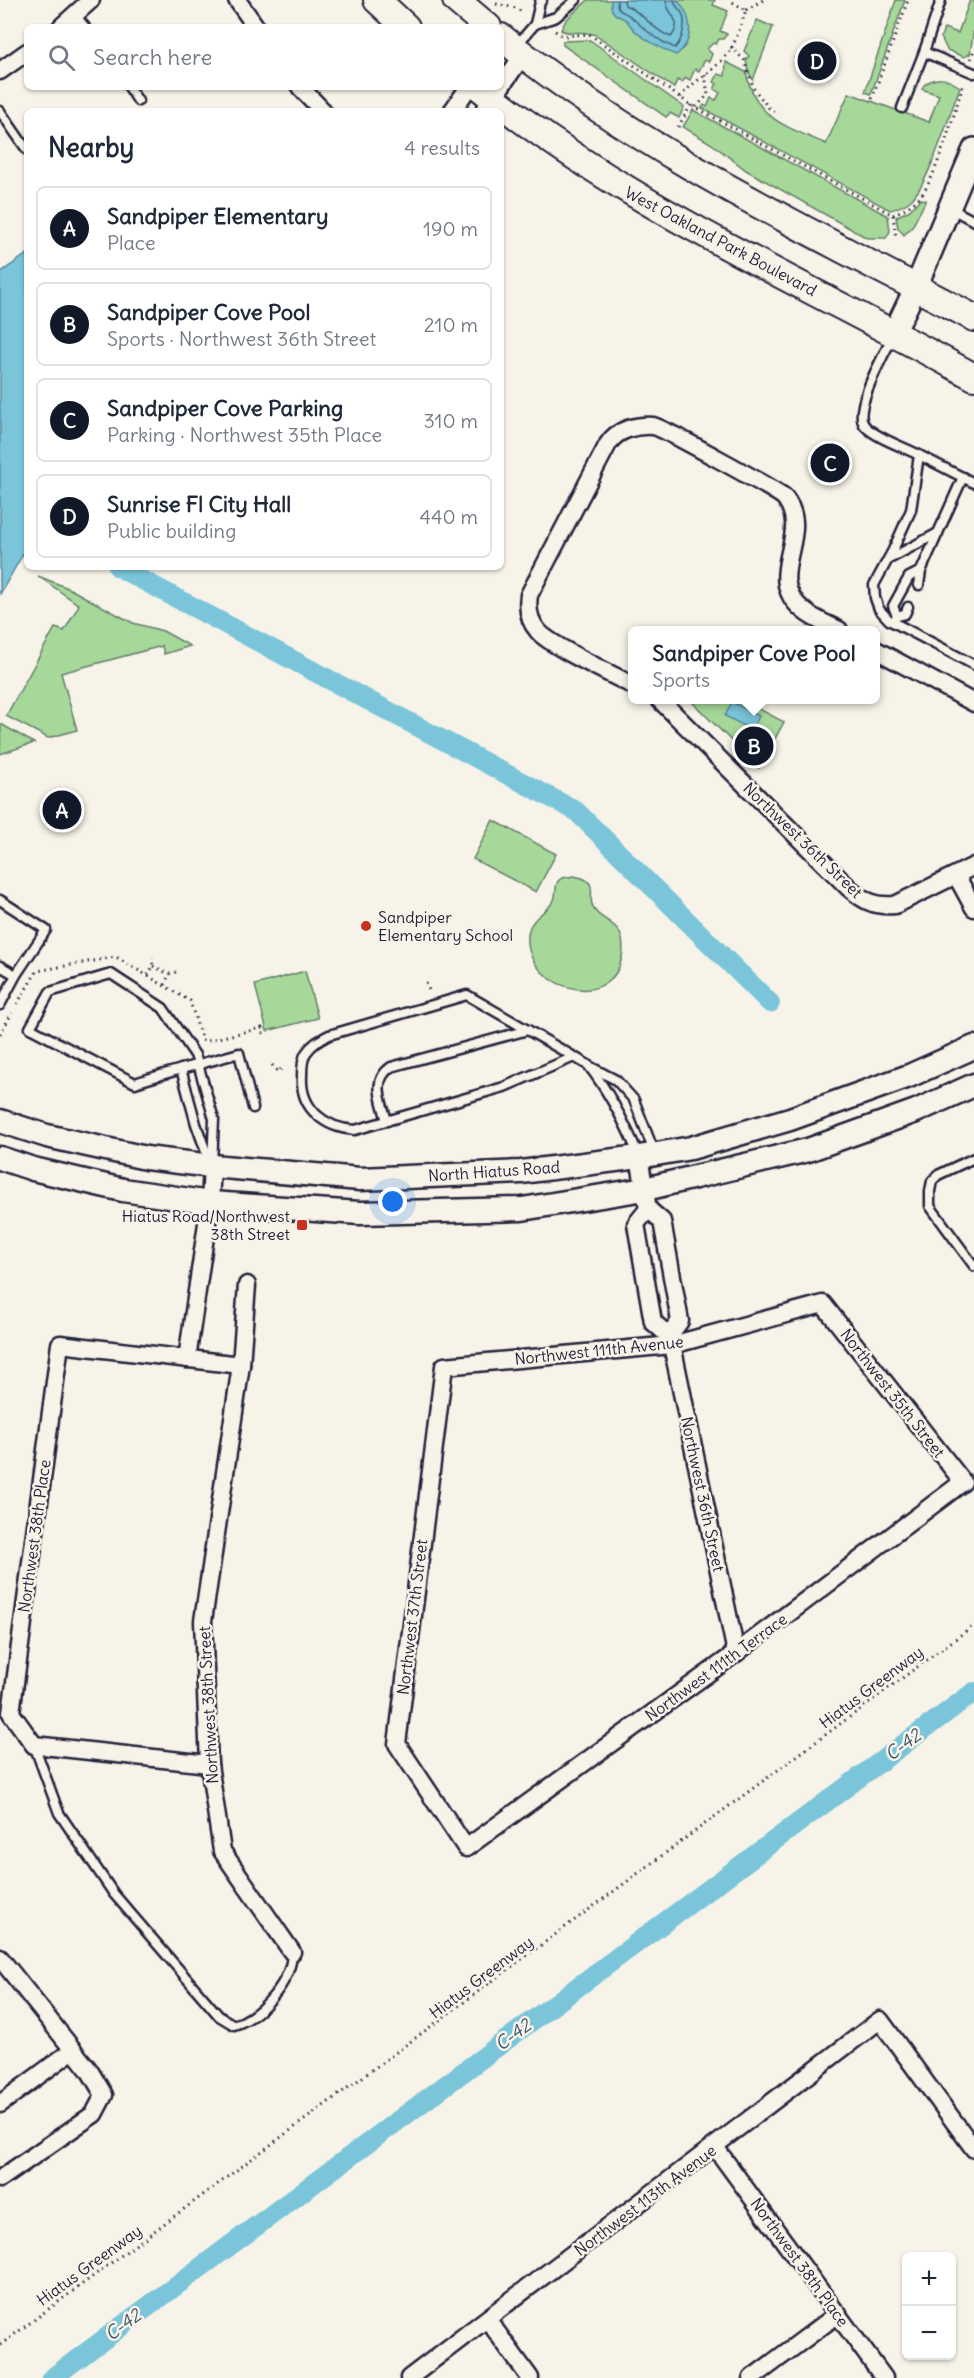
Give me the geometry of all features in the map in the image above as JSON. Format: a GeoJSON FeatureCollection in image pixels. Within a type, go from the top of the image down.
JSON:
{"type":"FeatureCollection","features":[{"type":"Feature","properties":{"kind":"main road"},"geometry":{"type":"LineString","coordinates":[[377,0],[403,24]]}},
{"type":"Feature","properties":{"kind":"main road"},"geometry":{"type":"LineString","coordinates":[[456,0],[487,24]]}},
{"type":"Feature","properties":{"kind":"main road"},"geometry":{"type":"LineString","coordinates":[[504,37],[584,100],[655,146],[765,208],[974,318]]}},
{"type":"Feature","properties":{"kind":"main road","name":"West Oakland Park Boulevard"},"geometry":{"type":"LineString","coordinates":[[485,99],[499,108]]}},
{"type":"Feature","properties":{"kind":"main road","name":"West Oakland Park Boulevard"},"geometry":{"type":"LineString","coordinates":[[504,111],[668,216],[974,377]]}},
{"type":"Feature","properties":{"kind":"main road","name":"North Hiatus Road"},"geometry":{"type":"LineString","coordinates":[[0,1121],[47,1136],[146,1158],[212,1166],[360,1179],[520,1172],[647,1156],[691,1148],[790,1119],[909,1076],[974,1047]]}},
{"type":"Feature","properties":{"kind":"main road"},"geometry":{"type":"LineString","coordinates":[[0,1158],[33,1169],[123,1190],[210,1203],[360,1213],[522,1209],[647,1199],[808,1150],[916,1111],[974,1085]]}},
{"type":"Feature","properties":{"kind":"street"},"geometry":{"type":"LineString","coordinates":[[80,21],[91,0]]}},
{"type":"Feature","properties":{"kind":"street"},"geometry":{"type":"LineString","coordinates":[[237,0],[254,24]]}},
{"type":"Feature","properties":{"kind":"street"},"geometry":{"type":"LineString","coordinates":[[0,71],[24,54]]}},
{"type":"Feature","properties":{"kind":"street"},"geometry":{"type":"LineString","coordinates":[[303,90],[320,108]]}},
{"type":"Feature","properties":{"kind":"street"},"geometry":{"type":"LineString","coordinates":[[454,108],[467,90]]}},
{"type":"Feature","properties":{"kind":"street"},"geometry":{"type":"LineString","coordinates":[[894,333],[916,287],[974,149]]}},
{"type":"Feature","properties":{"kind":"street"},"geometry":{"type":"LineString","coordinates":[[628,682],[551,641],[536,629],[530,615],[529,595],[608,444],[616,435],[629,428],[655,426],[784,497],[792,509],[795,520],[794,540],[785,570],[788,589],[802,609],[832,626]]}},
{"type":"Feature","properties":{"kind":"street"},"geometry":{"type":"LineString","coordinates":[[880,652],[974,703]]}},
{"type":"Feature","properties":{"kind":"street","name":"Northwest 36th Street"},"geometry":{"type":"LineString","coordinates":[[665,704],[849,888],[871,903],[884,906],[895,905],[956,875]]}},
{"type":"Feature","properties":{"kind":"street"},"geometry":{"type":"LineString","coordinates":[[974,866],[956,875],[974,908]]}},
{"type":"Feature","properties":{"kind":"street"},"geometry":{"type":"LineString","coordinates":[[647,1156],[647,1199],[662,1221],[680,1321],[671,1340]]}},
{"type":"Feature","properties":{"kind":"street"},"geometry":{"type":"LineString","coordinates":[[212,1166],[210,1203],[187,1359],[241,1365]]}},
{"type":"Feature","properties":{"kind":"street","name":"Northwest 36th Street"},"geometry":{"type":"LineString","coordinates":[[647,1199],[636,1224],[652,1322],[671,1340],[736,1653]]}},
{"type":"Feature","properties":{"kind":"street","name":"Northwest 38th Street"},"geometry":{"type":"LineString","coordinates":[[247,1285],[241,1365],[203,1621],[209,1764],[222,1851],[292,1952]]}},
{"type":"Feature","properties":{"kind":"street","name":"Northwest 111th Avenue"},"geometry":{"type":"LineString","coordinates":[[444,1366],[671,1340],[823,1304]]}},
{"type":"Feature","properties":{"kind":"street","name":"Northwest 35th Street"},"geometry":{"type":"LineString","coordinates":[[823,1304],[963,1482]]}},
{"type":"Feature","properties":{"kind":"street","name":"Northwest 38th Place"},"geometry":{"type":"LineString","coordinates":[[34,1745],[11,1713],[60,1344],[187,1359]]}},
{"type":"Feature","properties":{"kind":"street","name":"Northwest 37th Street"},"geometry":{"type":"LineString","coordinates":[[444,1366],[396,1744],[466,1848]]}},
{"type":"Feature","properties":{"kind":"street","name":"Northwest 111th Terrace"},"geometry":{"type":"LineString","coordinates":[[466,1848],[736,1653],[963,1482]]}},
{"type":"Feature","properties":{"kind":"street"},"geometry":{"type":"LineString","coordinates":[[34,1745],[209,1764]]}},
{"type":"Feature","properties":{"kind":"street"},"geometry":{"type":"LineString","coordinates":[[0,1958],[89,2070],[104,2095],[94,2114],[0,2179]]}},
{"type":"Feature","properties":{"kind":"street","name":"Northwest 113th Avenue"},"geometry":{"type":"LineString","coordinates":[[409,2378],[879,2020],[974,2149]]}},
{"type":"Feature","properties":{"kind":"street"},"geometry":{"type":"LineString","coordinates":[[0,2104],[73,2050]]}},
{"type":"Feature","properties":{"kind":"street","name":"Northwest 38th Place"},"geometry":{"type":"LineString","coordinates":[[715,2147],[884,2378]]}},
{"type":"Feature","properties":{"kind":"street"},"geometry":{"type":"LineString","coordinates":[[752,2378],[838,2314]]}},
{"type":"Feature","properties":{"kind":"street"},"geometry":{"type":"LineString","coordinates":[[488,2320],[530,2378]]}},
{"type":"Feature","properties":{"kind":"lane"},"geometry":{"type":"LineString","coordinates":[[537,22],[542,0]]}},
{"type":"Feature","properties":{"kind":"lane"},"geometry":{"type":"LineString","coordinates":[[504,36],[556,17],[576,0]]}},
{"type":"Feature","properties":{"kind":"lane"},"geometry":{"type":"LineString","coordinates":[[902,108],[941,0]]}},
{"type":"Feature","properties":{"kind":"lane"},"geometry":{"type":"LineString","coordinates":[[924,52],[971,72]]}},
{"type":"Feature","properties":{"kind":"lane"},"geometry":{"type":"LineString","coordinates":[[131,90],[138,101]]}},
{"type":"Feature","properties":{"kind":"lane"},"geometry":{"type":"LineString","coordinates":[[0,111],[24,146]]}},
{"type":"Feature","properties":{"kind":"lane"},"geometry":{"type":"LineString","coordinates":[[950,208],[974,221]]}},
{"type":"Feature","properties":{"kind":"lane"},"geometry":{"type":"LineString","coordinates":[[894,333],[866,393],[861,419],[864,425],[974,483]]}},
{"type":"Feature","properties":{"kind":"lane"},"geometry":{"type":"LineString","coordinates":[[919,455],[911,510],[874,585],[875,598],[884,615],[895,619],[974,665]]}},
{"type":"Feature","properties":{"kind":"lane"},"geometry":{"type":"LineString","coordinates":[[919,585],[921,571],[963,477]]}},
{"type":"Feature","properties":{"kind":"lane"},"geometry":{"type":"LineString","coordinates":[[888,559],[938,533]]}},
{"type":"Feature","properties":{"kind":"lane"},"geometry":{"type":"LineString","coordinates":[[895,619],[893,606],[909,577],[921,571]]}},
{"type":"Feature","properties":{"kind":"lane"},"geometry":{"type":"LineString","coordinates":[[895,619],[905,614],[908,608]]}},
{"type":"Feature","properties":{"kind":"lane"},"geometry":{"type":"LineString","coordinates":[[0,900],[46,930],[16,975],[0,1005]]}},
{"type":"Feature","properties":{"kind":"lane"},"geometry":{"type":"LineString","coordinates":[[0,966],[16,975]]}},
{"type":"Feature","properties":{"kind":"lane"},"geometry":{"type":"LineString","coordinates":[[212,1166],[214,1119],[198,1064],[195,1055],[163,1008],[111,974],[50,992],[30,1028],[135,1083],[198,1064],[239,1053],[253,1108]]}},
{"type":"Feature","properties":{"kind":"lane"},"geometry":{"type":"LineString","coordinates":[[574,1057],[504,1087],[355,1130],[324,1122],[313,1113],[305,1099],[302,1083],[305,1055],[315,1043],[329,1035],[467,995],[616,1080],[634,1100],[647,1156]]}},
{"type":"Feature","properties":{"kind":"lane"},"geometry":{"type":"LineString","coordinates":[[387,1121],[378,1084],[383,1074],[391,1067],[528,1030]]}},
{"type":"Feature","properties":{"kind":"lane"},"geometry":{"type":"LineString","coordinates":[[588,1065],[647,1156]]}},
{"type":"Feature","properties":{"kind":"lane"},"geometry":{"type":"LineString","coordinates":[[181,1069],[196,1124],[212,1166]]}},
{"type":"Feature","properties":{"kind":"lane"},"geometry":{"type":"LineString","coordinates":[[974,1158],[938,1175],[932,1181],[930,1191],[930,1206],[974,1266]]}},
{"type":"Feature","properties":{"kind":"lane"},"geometry":{"type":"LineString","coordinates":[[34,1745],[59,1813],[114,1894],[219,2016],[234,2025],[246,2022],[286,1981],[292,1965],[292,1952]]}},
{"type":"Feature","properties":{"kind":"path"},"geometry":{"type":"LineString","coordinates":[[729,0],[746,9]]}},
{"type":"Feature","properties":{"kind":"path"},"geometry":{"type":"LineString","coordinates":[[680,97],[688,87],[705,75],[729,52],[746,9],[762,0]]}},
{"type":"Feature","properties":{"kind":"path"},"geometry":{"type":"LineString","coordinates":[[872,99],[908,0]]}},
{"type":"Feature","properties":{"kind":"path"},"geometry":{"type":"LineString","coordinates":[[504,34],[516,8],[563,36],[589,34],[691,105],[893,214]]}},
{"type":"Feature","properties":{"kind":"path"},"geometry":{"type":"LineString","coordinates":[[731,47],[744,60],[754,89],[769,108],[778,114]]}},
{"type":"Feature","properties":{"kind":"path"},"geometry":{"type":"LineString","coordinates":[[893,214],[906,208],[921,196],[936,165],[971,72],[974,49]]}},
{"type":"Feature","properties":{"kind":"path"},"geometry":{"type":"LineString","coordinates":[[696,107],[708,95],[705,75]]}},
{"type":"Feature","properties":{"kind":"path"},"geometry":{"type":"LineString","coordinates":[[678,126],[691,105]]}},
{"type":"Feature","properties":{"kind":"path"},"geometry":{"type":"LineString","coordinates":[[893,214],[896,238]]}},
{"type":"Feature","properties":{"kind":"path"},"geometry":{"type":"LineString","coordinates":[[148,975],[153,966],[152,958]]}},
{"type":"Feature","properties":{"kind":"path"},"geometry":{"type":"LineString","coordinates":[[153,966],[169,974],[176,972]]}},
{"type":"Feature","properties":{"kind":"path"},"geometry":{"type":"LineString","coordinates":[[165,985],[169,974]]}},
{"type":"Feature","properties":{"kind":"path"},"geometry":{"type":"LineString","coordinates":[[426,983],[429,990]]}},
{"type":"Feature","properties":{"kind":"path"},"geometry":{"type":"LineString","coordinates":[[272,1065],[278,1072],[284,1066]]}},
{"type":"Feature","properties":{"kind":"path","name":"Hiatus Greenway"},"geometry":{"type":"LineString","coordinates":[[0,2345],[974,1625]]}},
{"type":"Feature","properties":{"kind":"green space"},"geometry":{"type":"Polygon","coordinates":[[[588,0],[715,0],[713,5],[728,11],[720,31],[727,34],[707,49],[712,54],[709,62],[705,60],[699,71],[695,69],[690,80],[686,78],[682,82],[677,80],[674,88],[596,35],[561,30],[566,20],[588,0]]]}},
{"type":"Feature","properties":{"kind":"green space"},"geometry":{"type":"Polygon","coordinates":[[[896,0],[905,0],[871,94],[865,92],[896,0]]]}},
{"type":"Feature","properties":{"kind":"green space"},"geometry":{"type":"Polygon","coordinates":[[[970,0],[974,0],[974,28],[970,54],[964,57],[947,50],[941,37],[944,28],[958,33],[970,0]]]}},
{"type":"Feature","properties":{"kind":"green space"},"geometry":{"type":"Polygon","coordinates":[[[757,20],[773,27],[753,80],[746,60],[749,56],[744,51],[757,20]]]}},
{"type":"Feature","properties":{"kind":"green space"},"geometry":{"type":"Polygon","coordinates":[[[590,40],[684,107],[679,118],[670,113],[666,117],[563,45],[563,41],[590,40]]]}},
{"type":"Feature","properties":{"kind":"green space"},"geometry":{"type":"Polygon","coordinates":[[[726,62],[746,72],[757,101],[765,111],[786,126],[826,144],[849,93],[929,122],[939,95],[922,89],[924,85],[933,80],[942,79],[951,81],[960,87],[925,179],[911,200],[890,210],[702,108],[704,105],[707,107],[711,98],[716,100],[720,93],[714,89],[717,84],[714,82],[718,74],[725,76],[726,62]]]}},
{"type":"Feature","properties":{"kind":"green space"},"geometry":{"type":"Polygon","coordinates":[[[693,110],[888,216],[890,231],[886,238],[867,238],[746,170],[712,144],[683,127],[693,110]]]}},
{"type":"Feature","properties":{"kind":"green space"},"geometry":{"type":"Polygon","coordinates":[[[921,199],[926,200],[912,227],[904,235],[898,228],[896,217],[910,210],[921,199]]]}},
{"type":"Feature","properties":{"kind":"green space"},"geometry":{"type":"Polygon","coordinates":[[[38,576],[68,588],[133,623],[163,631],[190,646],[164,654],[162,646],[61,673],[77,730],[48,738],[6,716],[55,628],[64,631],[79,605],[38,576]]]}},
{"type":"Feature","properties":{"kind":"green space"},"geometry":{"type":"Polygon","coordinates":[[[694,704],[750,704],[784,722],[759,768],[694,704]]]}},
{"type":"Feature","properties":{"kind":"green space"},"geometry":{"type":"Polygon","coordinates":[[[1,724],[34,743],[0,754],[1,724]]]}},
{"type":"Feature","properties":{"kind":"green space"},"geometry":{"type":"Polygon","coordinates":[[[493,820],[556,854],[536,892],[473,859],[493,820]]]}},
{"type":"Feature","properties":{"kind":"green space"},"geometry":{"type":"Polygon","coordinates":[[[574,876],[589,882],[593,907],[618,930],[623,943],[622,957],[614,975],[601,986],[584,989],[566,987],[550,979],[537,966],[529,949],[529,930],[536,919],[553,902],[558,881],[574,876]]]}},
{"type":"Feature","properties":{"kind":"green space"},"geometry":{"type":"Polygon","coordinates":[[[305,971],[318,1018],[267,1031],[255,985],[305,971]]]}},
{"type":"Feature","properties":{"kind":"water"},"geometry":{"type":"Polygon","coordinates":[[[611,0],[677,0],[689,21],[689,36],[686,43],[676,55],[644,38],[626,20],[614,13],[611,0]]]}},
{"type":"Feature","properties":{"kind":"water"},"geometry":{"type":"Polygon","coordinates":[[[24,256],[24,552],[0,594],[0,273],[24,256]]]}},
{"type":"Feature","properties":{"kind":"water"},"geometry":{"type":"Polygon","coordinates":[[[731,704],[736,704],[759,716],[752,730],[725,716],[731,704]]]}},
{"type":"Feature","properties":{"kind":"waterway"},"geometry":{"type":"LineString","coordinates":[[124,570],[576,811],[770,1003]]}},
{"type":"Feature","properties":{"kind":"waterway","name":"C-42"},"geometry":{"type":"LineString","coordinates":[[52,2378],[974,1692]]}},
{"type":"Feature","properties":{"kind":"place","name":"Sunrise Fl City Hall"},"geometry":{"type":"Point","coordinates":[817,61]}},
{"type":"Feature","properties":{"kind":"place","name":"Sandpiper Cove Parking"},"geometry":{"type":"Point","coordinates":[830,463]}},
{"type":"Feature","properties":{"kind":"place","name":"Sandpiper Cove Pool"},"geometry":{"type":"Point","coordinates":[754,746]}},
{"type":"Feature","properties":{"kind":"place","name":"Sandpiper Elementary"},"geometry":{"type":"Point","coordinates":[62,810]}},
{"type":"Feature","properties":{"kind":"place","name":"Sandpiper Elementary School"},"geometry":{"type":"Point","coordinates":[366,926]}},
{"type":"Feature","properties":{"kind":"place","name":"Hiatus Road/Northwest 38th Street"},"geometry":{"type":"Point","coordinates":[302,1225]}}]}
